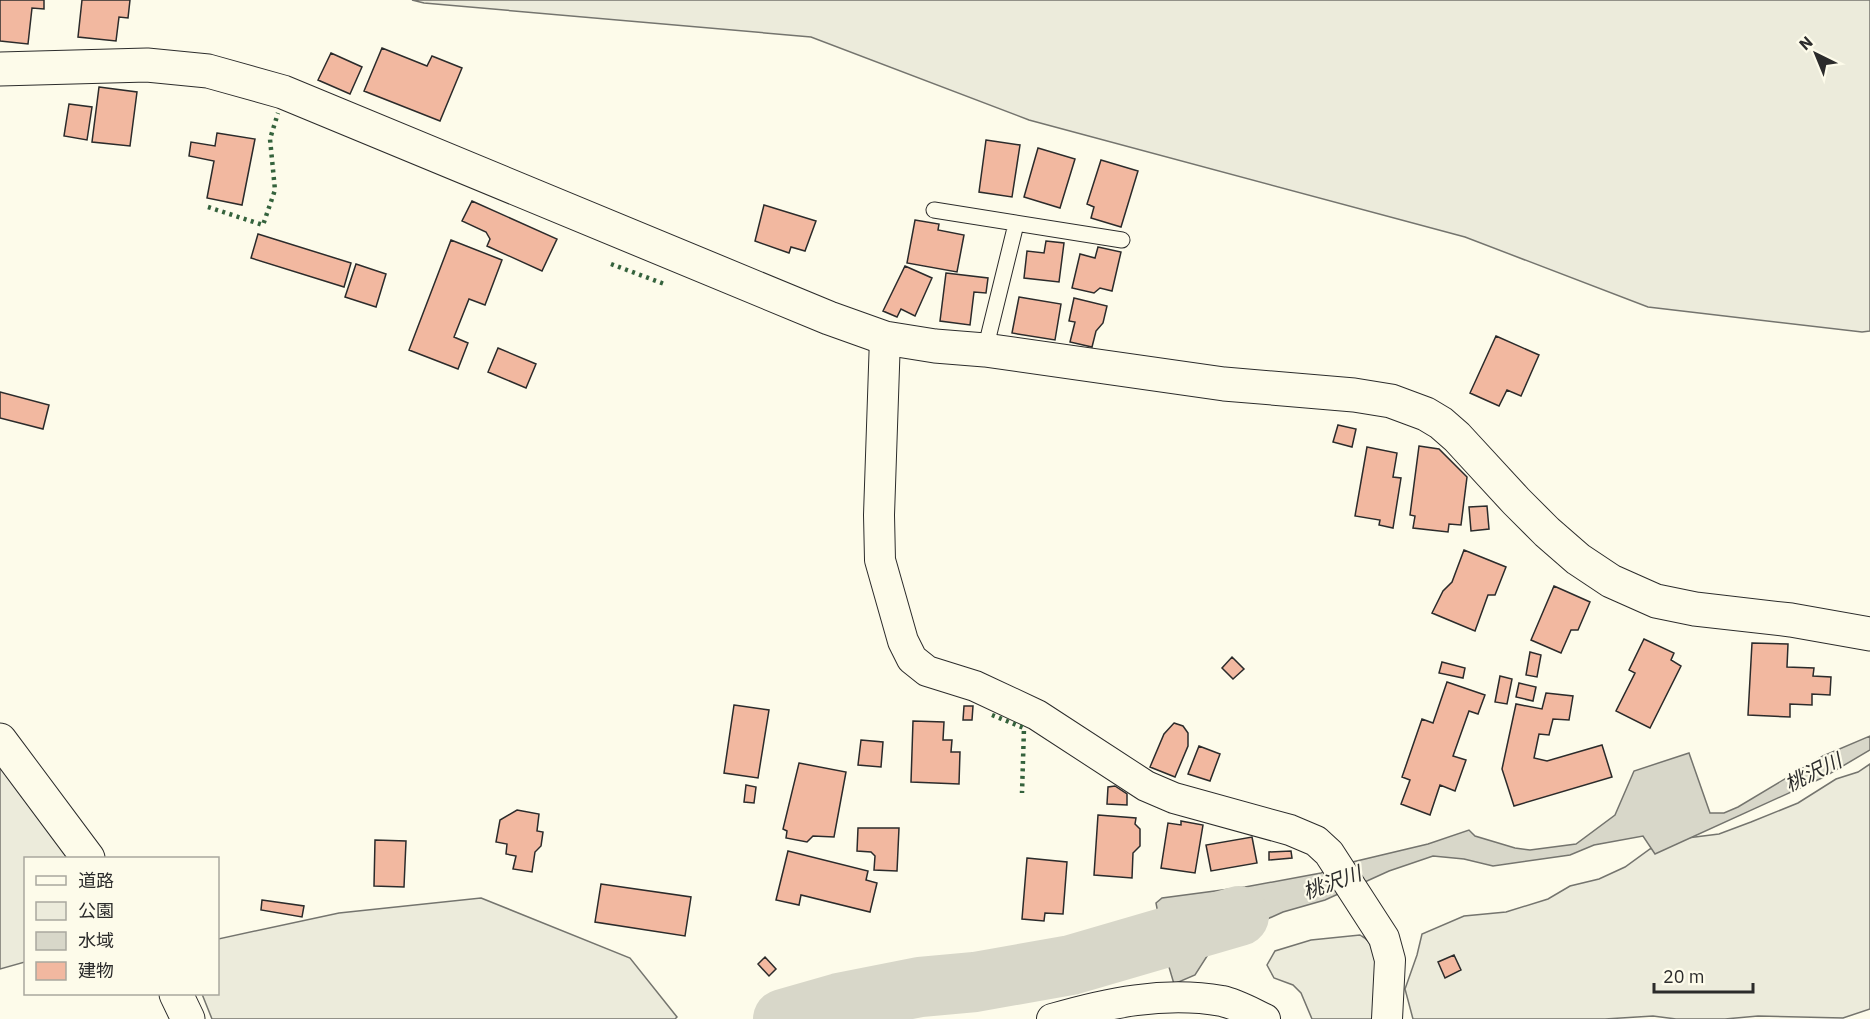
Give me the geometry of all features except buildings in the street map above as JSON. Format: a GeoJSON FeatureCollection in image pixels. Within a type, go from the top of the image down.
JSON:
{"type":"FeatureCollection","features":[{"type":"Feature","properties":{"kind":"street"},"geometry":{"type":"LineString","coordinates":[[0,69],[147,65],[208,71],[283,93],[829,318],[885,338],[1224,384],[1354,395],[1391,401],[1426,414],[1440,423],[1457,437],[1547,532],[1578,559],[1611,581],[1656,601],[1695,609],[1870,634]]}},
{"type":"Feature","properties":{"kind":"street"},"geometry":{"type":"LineString","coordinates":[[885,338],[879,515],[880,560],[903,641],[912,659],[927,671],[975,686],[1037,715],[1146,786],[1174,798],[1290,830],[1316,841],[1329,853],[1384,938],[1389,960],[1388,1019]]}},
{"type":"Feature","properties":{"kind":"street"},"geometry":{"type":"LineString","coordinates":[[0,740],[87,857]]}},
{"type":"Feature","properties":{"kind":"street"},"geometry":{"type":"LineString","coordinates":[[177,995],[188,1019]]}},
{"type":"Feature","properties":{"kind":"street"},"geometry":{"type":"LineString","coordinates":[[1052,1019],[1110,1003],[1150,998],[1224,1001],[1265,1019]]}},
{"type":"Feature","properties":{"kind":"lane"},"geometry":{"type":"LineString","coordinates":[[934,210],[1122,240]]}},
{"type":"Feature","properties":{"kind":"lane"},"geometry":{"type":"LineString","coordinates":[[985,350],[1016,224]]}},
{"type":"Feature","properties":{"kind":"green space"},"geometry":{"type":"Polygon","coordinates":[[[412,0],[1870,0],[1870,331],[1862,332],[1648,307],[1465,237],[1029,120],[811,37],[424,3],[412,0]]]}},
{"type":"Feature","properties":{"kind":"green space"},"geometry":{"type":"Polygon","coordinates":[[[0,740],[97,857],[24,857],[24,962],[0,969],[0,740]]]}},
{"type":"Feature","properties":{"kind":"green space"},"geometry":{"type":"Polygon","coordinates":[[[1870,764],[1870,1009],[1843,1018],[1758,1016],[1676,1019],[1653,1016],[1605,1019],[1413,1019],[1405,989],[1422,934],[1464,916],[1506,912],[1548,899],[1570,886],[1599,879],[1625,867],[1650,849],[1679,839],[1719,834],[1751,822],[1798,803],[1836,779],[1858,772],[1870,764]]]}},
{"type":"Feature","properties":{"kind":"green space"},"geometry":{"type":"Polygon","coordinates":[[[481,898],[630,958],[677,1017],[675,1019],[212,1019],[202,995],[219,995],[219,939],[339,913],[481,898]]]}},
{"type":"Feature","properties":{"kind":"green space"},"geometry":{"type":"Polygon","coordinates":[[[1360,935],[1368,941],[1374,956],[1379,1019],[1312,1019],[1301,993],[1293,985],[1274,978],[1267,965],[1275,951],[1311,940],[1360,935]]]}},
{"type":"Feature","properties":{"kind":"water"},"geometry":{"type":"Polygon","coordinates":[[[1870,736],[1870,750],[1824,777],[1655,854],[1643,836],[1594,845],[1570,855],[1493,866],[1464,859],[1433,856],[1389,871],[1325,900],[1283,912],[1216,942],[1195,975],[1174,984],[1156,923],[1159,919],[1156,903],[1162,898],[1245,887],[1321,873],[1344,864],[1428,844],[1469,830],[1475,836],[1530,850],[1576,844],[1615,815],[1634,771],[1689,753],[1710,813],[1724,813],[1823,756],[1870,736]]]}},
{"type":"Feature","properties":{"kind":"waterway","name":"桃沢川"},"geometry":{"type":"LineString","coordinates":[[783,1019],[839,1003],[920,987],[975,982],[1071,965],[1239,916]]}},
{"type":"Feature","properties":{"kind":"hedge"},"geometry":{"type":"LineString","coordinates":[[208,207],[263,225],[275,190],[270,139],[278,113]]}},
{"type":"Feature","properties":{"kind":"hedge"},"geometry":{"type":"LineString","coordinates":[[611,264],[667,285]]}},
{"type":"Feature","properties":{"kind":"hedge"},"geometry":{"type":"LineString","coordinates":[[992,715],[1024,728],[1022,793]]}}]}
